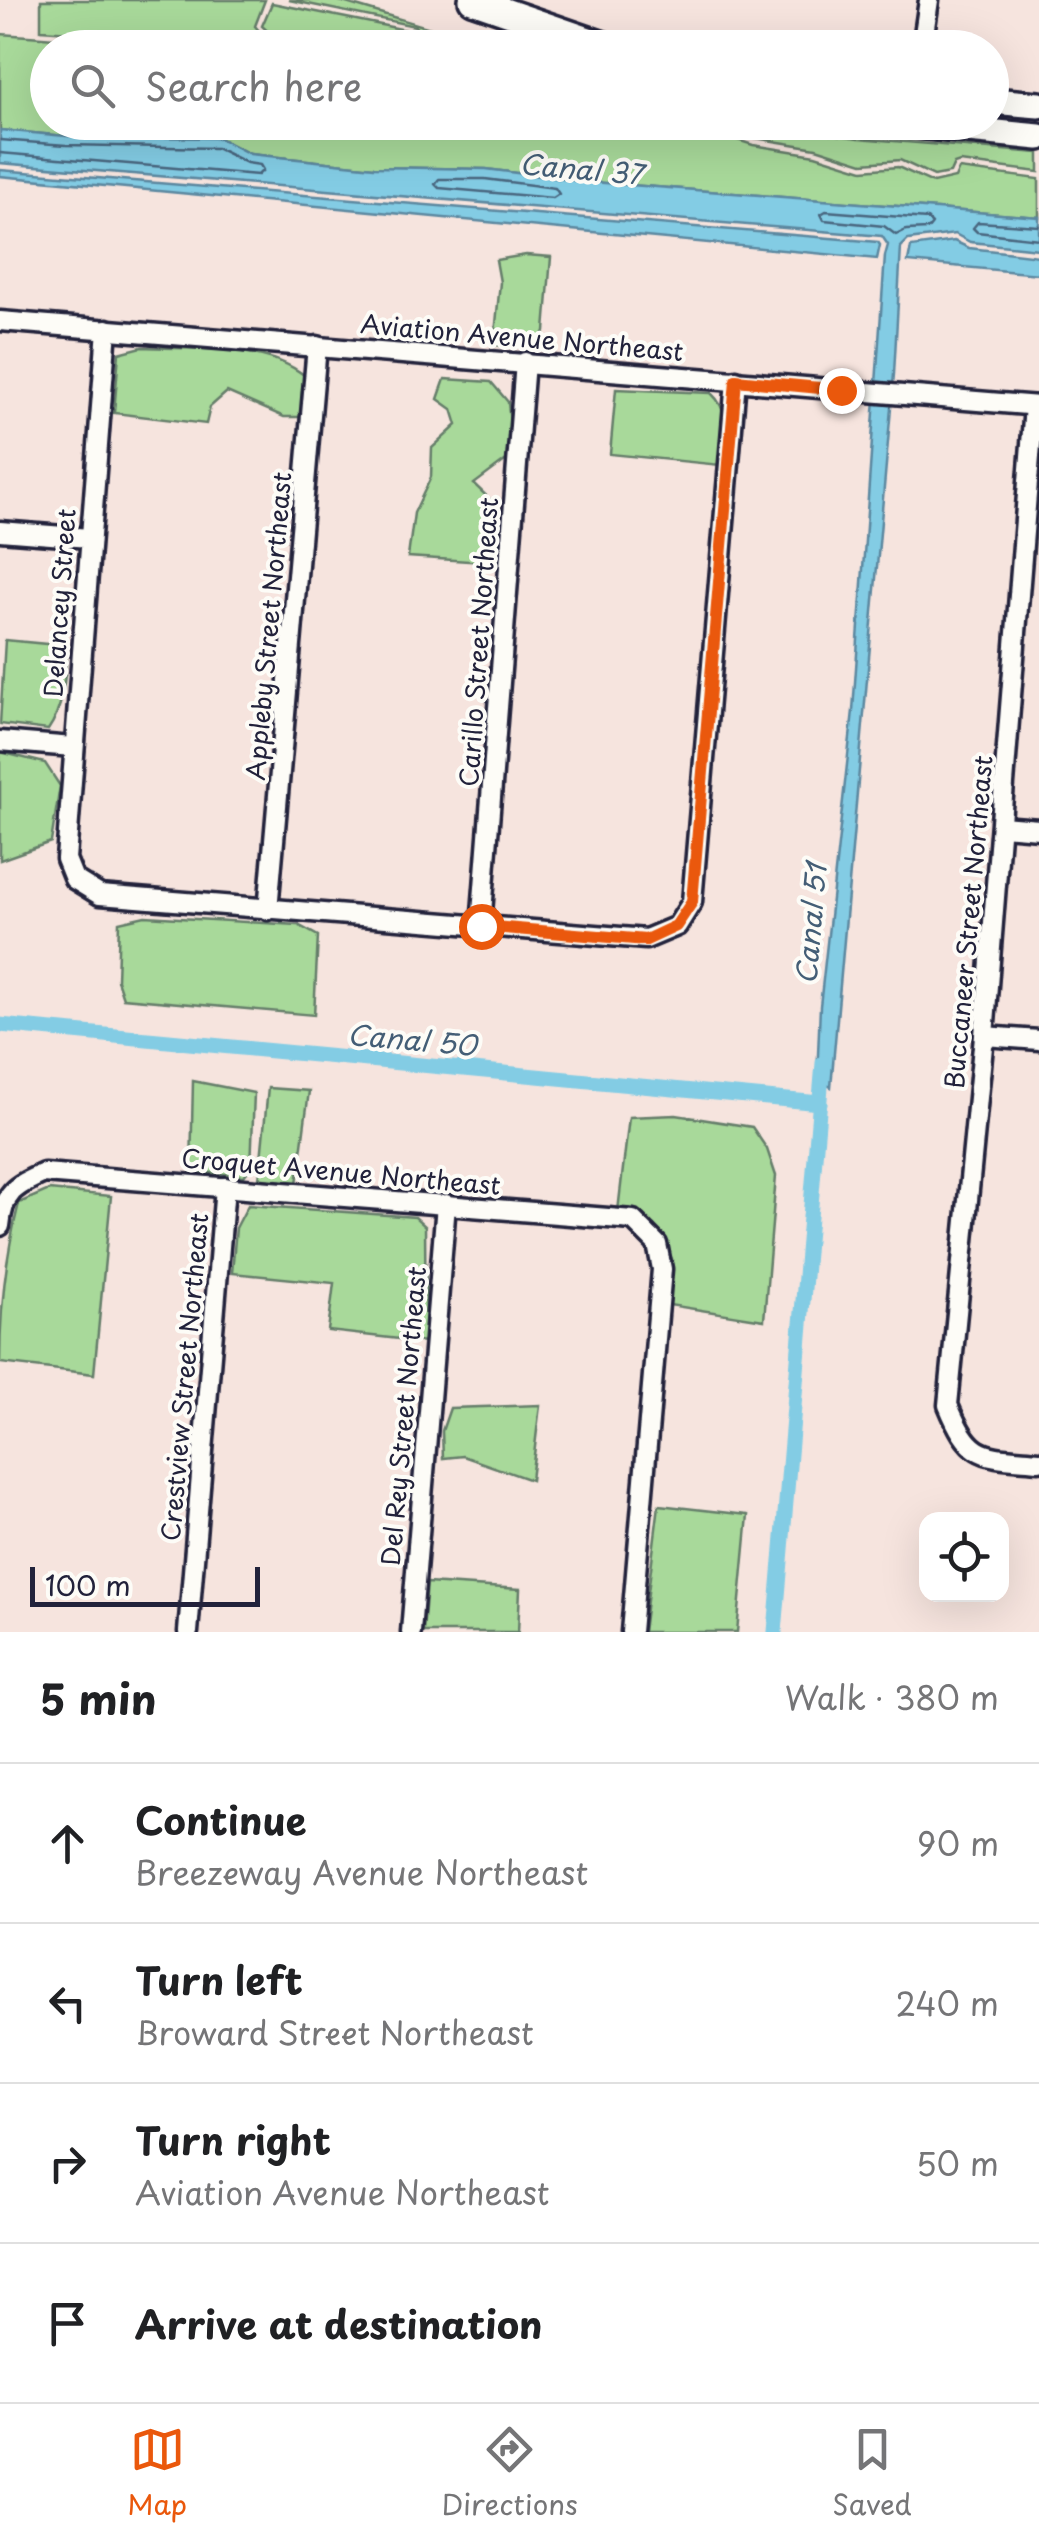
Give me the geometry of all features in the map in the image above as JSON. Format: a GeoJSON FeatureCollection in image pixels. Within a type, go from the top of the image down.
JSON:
{"type":"FeatureCollection","features":[{"type":"Feature","properties":{"kind":"main road"},"geometry":{"type":"LineString","coordinates":[[472,0],[562,30]]}},
{"type":"Feature","properties":{"kind":"main road"},"geometry":{"type":"LineString","coordinates":[[1009,103],[1039,106]]}},
{"type":"Feature","properties":{"kind":"main road"},"geometry":{"type":"LineString","coordinates":[[1009,134],[1039,137]]}},
{"type":"Feature","properties":{"kind":"street"},"geometry":{"type":"LineString","coordinates":[[925,30],[929,0]]}},
{"type":"Feature","properties":{"kind":"street","name":"Aviation Avenue Northeast"},"geometry":{"type":"LineString","coordinates":[[0,320],[1037,406]]}},
{"type":"Feature","properties":{"kind":"street","name":"Delancey Street"},"geometry":{"type":"LineString","coordinates":[[107,329],[66,860],[74,880],[100,895],[268,910]]}},
{"type":"Feature","properties":{"kind":"street","name":"Appleby Street Northeast"},"geometry":{"type":"LineString","coordinates":[[268,910],[318,346]]}},
{"type":"Feature","properties":{"kind":"street","name":"Carillo Street Northeast"},"geometry":{"type":"LineString","coordinates":[[481,926],[525,362]]}},
{"type":"Feature","properties":{"kind":"street"},"geometry":{"type":"LineString","coordinates":[[268,910],[646,940],[676,926],[692,902],[736,380]]}},
{"type":"Feature","properties":{"kind":"street","name":"Buccaneer Street Northeast"},"geometry":{"type":"LineString","coordinates":[[1037,406],[984,1036],[948,1405],[962,1440],[988,1456],[1039,1460]]}},
{"type":"Feature","properties":{"kind":"street"},"geometry":{"type":"LineString","coordinates":[[0,531],[89,538]]}},
{"type":"Feature","properties":{"kind":"street"},"geometry":{"type":"LineString","coordinates":[[1019,616],[1039,618]]}},
{"type":"Feature","properties":{"kind":"street"},"geometry":{"type":"LineString","coordinates":[[0,741],[73,747]]}},
{"type":"Feature","properties":{"kind":"street"},"geometry":{"type":"LineString","coordinates":[[1002,826],[1039,829]]}},
{"type":"Feature","properties":{"kind":"street"},"geometry":{"type":"LineString","coordinates":[[984,1036],[1039,1040]]}},
{"type":"Feature","properties":{"kind":"street","name":"Croquet Avenue Northeast"},"geometry":{"type":"LineString","coordinates":[[0,1226],[2,1210],[14,1187],[44,1173],[633,1220],[658,1244],[662,1269],[630,1632]]}},
{"type":"Feature","properties":{"kind":"street","name":"Crestview Street Northeast"},"geometry":{"type":"LineString","coordinates":[[188,1632],[225,1187]]}},
{"type":"Feature","properties":{"kind":"street","name":"Del Rey Street Northeast"},"geometry":{"type":"LineString","coordinates":[[411,1632],[446,1204]]}},
{"type":"Feature","properties":{"kind":"green space"},"geometry":{"type":"Polygon","coordinates":[[[41,0],[265,0],[255,26],[258,30],[41,30],[41,0]]]}},
{"type":"Feature","properties":{"kind":"green space"},"geometry":{"type":"Polygon","coordinates":[[[289,0],[336,0],[437,30],[418,30],[415,26],[289,0]]]}},
{"type":"Feature","properties":{"kind":"green space"},"geometry":{"type":"Polygon","coordinates":[[[272,3],[406,30],[266,30],[262,26],[272,3]]]}},
{"type":"Feature","properties":{"kind":"green space"},"geometry":{"type":"Polygon","coordinates":[[[0,34],[30,36],[30,133],[0,130],[0,34]]]}},
{"type":"Feature","properties":{"kind":"green space"},"geometry":{"type":"Polygon","coordinates":[[[223,140],[738,140],[815,155],[863,170],[898,167],[933,183],[955,178],[959,169],[1039,179],[1039,217],[579,181],[486,169],[374,167],[250,154],[223,140]]]}},
{"type":"Feature","properties":{"kind":"green space"},"geometry":{"type":"Polygon","coordinates":[[[767,140],[882,140],[1039,153],[1039,172],[960,162],[954,164],[950,173],[934,176],[900,160],[863,163],[816,148],[767,140]]]}},
{"type":"Feature","properties":{"kind":"green space"},"geometry":{"type":"Polygon","coordinates":[[[526,255],[551,257],[545,331],[537,348],[494,345],[500,282],[496,260],[526,255]]]}},
{"type":"Feature","properties":{"kind":"green space"},"geometry":{"type":"Polygon","coordinates":[[[142,347],[228,350],[289,365],[305,376],[302,417],[284,417],[227,392],[210,407],[206,424],[114,413],[119,353],[142,347]]]}},
{"type":"Feature","properties":{"kind":"green space"},"geometry":{"type":"Polygon","coordinates":[[[445,379],[491,382],[508,402],[513,455],[474,484],[502,511],[499,563],[408,557],[414,513],[431,477],[432,448],[457,425],[452,409],[438,399],[445,379]]]}},
{"type":"Feature","properties":{"kind":"green space"},"geometry":{"type":"Polygon","coordinates":[[[616,389],[711,393],[725,417],[720,465],[610,454],[616,389]]]}},
{"type":"Feature","properties":{"kind":"green space"},"geometry":{"type":"Polygon","coordinates":[[[5,640],[67,646],[61,700],[48,730],[0,724],[5,640]]]}},
{"type":"Feature","properties":{"kind":"green space"},"geometry":{"type":"Polygon","coordinates":[[[0,752],[45,763],[60,786],[51,842],[0,860],[0,752]]]}},
{"type":"Feature","properties":{"kind":"green space"},"geometry":{"type":"Polygon","coordinates":[[[145,916],[298,925],[318,936],[314,1015],[123,998],[117,980],[119,922],[145,916]]]}},
{"type":"Feature","properties":{"kind":"green space"},"geometry":{"type":"Polygon","coordinates":[[[193,1081],[254,1093],[251,1167],[244,1176],[191,1171],[193,1081]]]}},
{"type":"Feature","properties":{"kind":"green space"},"geometry":{"type":"Polygon","coordinates":[[[268,1088],[309,1091],[297,1184],[259,1180],[268,1088]]]}},
{"type":"Feature","properties":{"kind":"green space"},"geometry":{"type":"Polygon","coordinates":[[[676,1115],[752,1127],[767,1149],[776,1176],[764,1320],[669,1305],[672,1259],[654,1225],[618,1211],[629,1117],[676,1115]]]}},
{"type":"Feature","properties":{"kind":"green space"},"geometry":{"type":"Polygon","coordinates":[[[49,1190],[111,1196],[94,1374],[0,1363],[5,1283],[19,1203],[49,1190]]]}},
{"type":"Feature","properties":{"kind":"green space"},"geometry":{"type":"Polygon","coordinates":[[[248,1205],[415,1217],[425,1226],[426,1342],[328,1331],[334,1283],[232,1273],[236,1228],[248,1205]]]}},
{"type":"Feature","properties":{"kind":"green space"},"geometry":{"type":"Polygon","coordinates":[[[540,1405],[531,1480],[463,1456],[443,1458],[442,1431],[450,1408],[540,1405]]]}},
{"type":"Feature","properties":{"kind":"green space"},"geometry":{"type":"Polygon","coordinates":[[[659,1505],[748,1515],[737,1632],[643,1632],[659,1505]]]}},
{"type":"Feature","properties":{"kind":"green space"},"geometry":{"type":"Polygon","coordinates":[[[427,1583],[520,1589],[518,1632],[423,1632],[427,1583]]]}},
{"type":"Feature","properties":{"kind":"water"},"geometry":{"type":"Polygon","coordinates":[[[0,130],[30,133],[30,140],[223,140],[250,154],[374,167],[486,169],[579,181],[1039,217],[1039,249],[970,242],[955,234],[908,240],[901,247],[894,374],[831,1087],[817,1079],[820,1006],[853,711],[888,245],[882,236],[0,163],[0,130]]]}},
{"type":"Feature","properties":{"kind":"water"},"geometry":{"type":"Polygon","coordinates":[[[0,170],[880,245],[877,259],[0,176],[0,170]]]}},
{"type":"Feature","properties":{"kind":"water"},"geometry":{"type":"Polygon","coordinates":[[[954,241],[969,248],[1039,256],[1039,274],[908,262],[911,247],[954,241]]]}},
{"type":"Feature","properties":{"kind":"waterway","name":"Canal 50"},"geometry":{"type":"LineString","coordinates":[[0,1025],[820,1103]]}},
{"type":"Feature","properties":{"kind":"waterway","name":"Canal 51"},"geometry":{"type":"LineString","coordinates":[[775,1632],[823,1063]]}},
{"type":"Feature","properties":{"kind":"route"},"geometry":{"type":"LineString","coordinates":[[481,926],[646,940],[676,926],[692,902],[736,380],[841,390]]}},
{"type":"Feature","properties":{"kind":"water label","name":"Canal 37"},"geometry":{"type":"Point","coordinates":[581,168]}}]}
